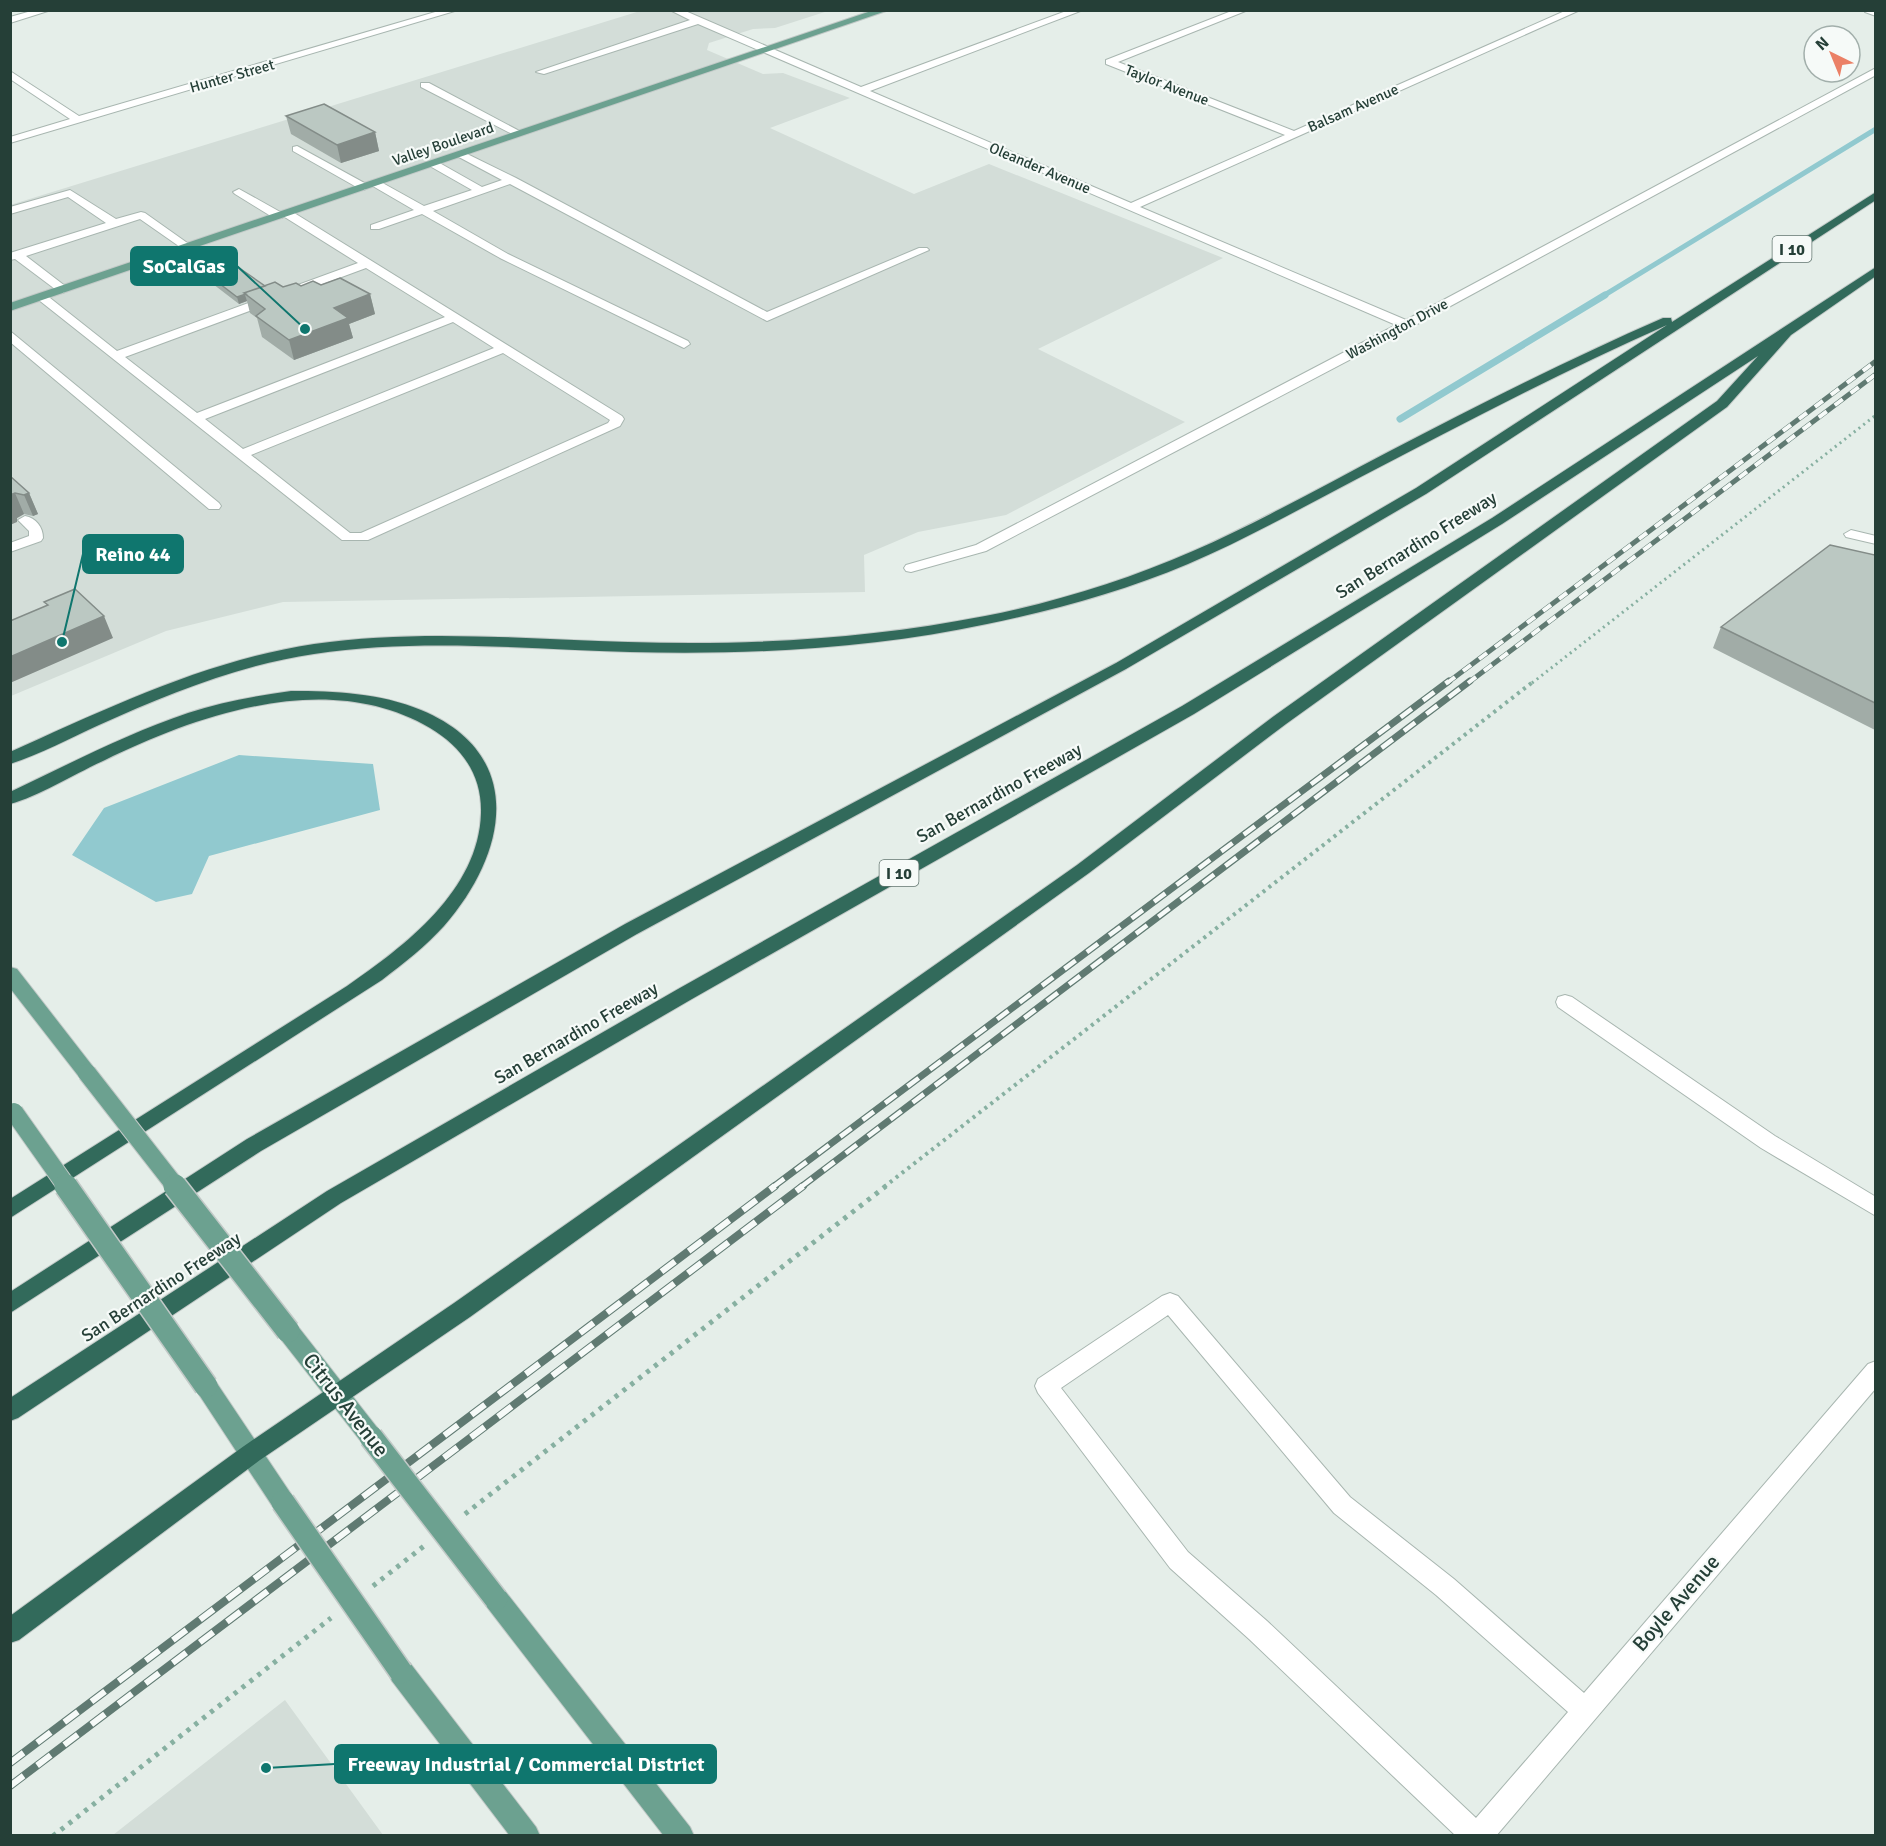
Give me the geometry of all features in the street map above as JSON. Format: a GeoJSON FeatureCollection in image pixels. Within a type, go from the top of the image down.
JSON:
{"type":"FeatureCollection","features":[{"type":"Feature","properties":{"kind":"highway","name":"I 10"},"geometry":{"type":"LineString","coordinates":[[10,1304],[254,1145],[631,929],[1120,666],[1421,491],[1875,195]]}},
{"type":"Feature","properties":{"kind":"highway","name":"San Bernardino Freeway"},"geometry":{"type":"LineString","coordinates":[[10,1411],[334,1197],[685,994],[1188,710],[1497,521],[1787,332],[1875,270]]}},
{"type":"Feature","properties":{"kind":"highway"},"geometry":{"type":"LineString","coordinates":[[10,759],[180,684],[250,662],[310,650],[402,642],[445,641],[672,648],[772,647],[912,633],[986,620],[1048,605],[1120,585],[1185,560],[1264,522],[1592,352],[1708,304]]}},
{"type":"Feature","properties":{"kind":"highway"},"geometry":{"type":"LineString","coordinates":[[10,1630],[252,1454],[462,1310],[1083,868],[1290,713],[1722,404],[1787,332]]}},
{"type":"Feature","properties":{"kind":"highway"},"geometry":{"type":"LineString","coordinates":[[10,799],[154,730],[200,713],[268,698],[313,695],[368,700],[399,708],[431,721],[469,752],[484,776],[489,801],[485,842],[471,875],[443,915],[401,956],[263,1049],[10,1209]]}},
{"type":"Feature","properties":{"kind":"main road","name":"Valley Boulevard"},"geometry":{"type":"LineString","coordinates":[[10,307],[885,10]]}},
{"type":"Feature","properties":{"kind":"main road","name":"Citrus Avenue"},"geometry":{"type":"LineString","coordinates":[[10,974],[681,1836]]}},
{"type":"Feature","properties":{"kind":"main road"},"geometry":{"type":"LineString","coordinates":[[12,1110],[206,1386],[401,1672],[526,1836]]}},
{"type":"Feature","properties":{"kind":"street"},"geometry":{"type":"LineString","coordinates":[[10,20],[47,10]]}},
{"type":"Feature","properties":{"kind":"street","name":"Hunter Street"},"geometry":{"type":"LineString","coordinates":[[10,141],[454,10]]}},
{"type":"Feature","properties":{"kind":"street","name":"Oleander Avenue"},"geometry":{"type":"LineString","coordinates":[[674,10],[764,51],[1406,325]]}},
{"type":"Feature","properties":{"kind":"street"},"geometry":{"type":"LineString","coordinates":[[859,91],[1079,10]]}},
{"type":"Feature","properties":{"kind":"street","name":"Taylor Avenue"},"geometry":{"type":"LineString","coordinates":[[1244,10],[1109,62],[1292,134]]}},
{"type":"Feature","properties":{"kind":"street","name":"Balsam Avenue"},"geometry":{"type":"LineString","coordinates":[[1130,207],[1576,10]]}},
{"type":"Feature","properties":{"kind":"street"},"geometry":{"type":"LineString","coordinates":[[1868,10],[1875,13]]}},
{"type":"Feature","properties":{"kind":"street"},"geometry":{"type":"LineString","coordinates":[[541,72],[698,21]]}},
{"type":"Feature","properties":{"kind":"street","name":"Washington Drive"},"geometry":{"type":"LineString","coordinates":[[911,568],[981,548],[1406,325],[1875,71]]}},
{"type":"Feature","properties":{"kind":"street"},"geometry":{"type":"LineString","coordinates":[[10,74],[78,121]]}},
{"type":"Feature","properties":{"kind":"street"},"geometry":{"type":"LineString","coordinates":[[425,86],[520,134]]}},
{"type":"Feature","properties":{"kind":"street"},"geometry":{"type":"LineString","coordinates":[[297,149],[422,210],[504,256],[684,344]]}},
{"type":"Feature","properties":{"kind":"street"},"geometry":{"type":"LineString","coordinates":[[461,154],[767,317],[923,250]]}},
{"type":"Feature","properties":{"kind":"street"},"geometry":{"type":"LineString","coordinates":[[432,164],[480,190]]}},
{"type":"Feature","properties":{"kind":"street"},"geometry":{"type":"LineString","coordinates":[[375,227],[512,180]]}},
{"type":"Feature","properties":{"kind":"street"},"geometry":{"type":"LineString","coordinates":[[41,297],[347,537],[363,537],[613,426],[617,419],[455,317],[368,263],[240,192]]}},
{"type":"Feature","properties":{"kind":"street"},"geometry":{"type":"LineString","coordinates":[[10,212],[70,193],[114,224]]}},
{"type":"Feature","properties":{"kind":"street"},"geometry":{"type":"LineString","coordinates":[[14,256],[141,215],[187,247]]}},
{"type":"Feature","properties":{"kind":"street"},"geometry":{"type":"LineString","coordinates":[[14,256],[63,289]]}},
{"type":"Feature","properties":{"kind":"street"},"geometry":{"type":"LineString","coordinates":[[115,356],[368,263]]}},
{"type":"Feature","properties":{"kind":"street"},"geometry":{"type":"LineString","coordinates":[[196,418],[455,317]]}},
{"type":"Feature","properties":{"kind":"street"},"geometry":{"type":"LineString","coordinates":[[10,335],[214,506]]}},
{"type":"Feature","properties":{"kind":"street"},"geometry":{"type":"LineString","coordinates":[[241,454],[504,348]]}},
{"type":"Feature","properties":{"kind":"street"},"geometry":{"type":"LineString","coordinates":[[10,548],[36,537],[36,530],[24,519]]}},
{"type":"Feature","properties":{"kind":"street"},"geometry":{"type":"LineString","coordinates":[[1851,534],[1875,540]]}},
{"type":"Feature","properties":{"kind":"street"},"geometry":{"type":"LineString","coordinates":[[1565,1002],[1768,1142],[1875,1208]]}},
{"type":"Feature","properties":{"kind":"street"},"geometry":{"type":"LineString","coordinates":[[1477,1836],[1258,1630],[1179,1560],[1046,1386],[1170,1302],[1342,1505],[1445,1587],[1585,1710]]}},
{"type":"Feature","properties":{"kind":"street","name":"Boyle Avenue"},"geometry":{"type":"LineString","coordinates":[[1477,1836],[1875,1371]]}},
{"type":"Feature","properties":{"kind":"path"},"geometry":{"type":"LineString","coordinates":[[459,1519],[1875,415]]}},
{"type":"Feature","properties":{"kind":"path"},"geometry":{"type":"LineString","coordinates":[[364,1593],[430,1541]]}},
{"type":"Feature","properties":{"kind":"path"},"geometry":{"type":"LineString","coordinates":[[53,1836],[336,1615]]}},
{"type":"Feature","properties":{"kind":"shaded area"},"geometry":{"type":"Polygon","coordinates":[[[831,10],[775,28],[753,29],[709,43],[707,50],[763,74],[783,73],[850,98],[770,128],[914,194],[989,164],[1223,258],[1038,349],[1185,422],[1006,515],[918,532],[864,555],[865,592],[283,602],[166,631],[11,696],[10,205],[640,11],[831,10]]]}},
{"type":"Feature","properties":{"kind":"shaded area"},"geometry":{"type":"Polygon","coordinates":[[[285,1700],[383,1835],[113,1835],[285,1700]]]}},
{"type":"Feature","properties":{"kind":"water"},"geometry":{"type":"Polygon","coordinates":[[[239,755],[373,764],[380,810],[209,856],[192,894],[156,902],[72,855],[104,808],[239,755]]]}},
{"type":"Feature","properties":{"kind":"building"},"geometry":{"type":"Polygon","coordinates":[[[324,104],[375,132],[337,145],[286,116],[324,104]]]}},
{"type":"Feature","properties":{"kind":"building"},"geometry":{"type":"Polygon","coordinates":[[[235,265],[265,286],[237,297],[207,274],[235,265]]]}},
{"type":"Feature","properties":{"kind":"building"},"geometry":{"type":"Polygon","coordinates":[[[340,278],[370,294],[334,308],[348,318],[289,340],[256,316],[265,309],[244,293],[275,282],[283,287],[296,283],[301,286],[313,281],[321,285],[340,278]]]}},
{"type":"Feature","properties":{"kind":"building"},"geometry":{"type":"Polygon","coordinates":[[[10,476],[29,493],[10,495],[10,476]]]}},
{"type":"Feature","properties":{"kind":"building"},"geometry":{"type":"Polygon","coordinates":[[[1830,545],[1875,555],[1875,703],[1721,627],[1830,545]]]}},
{"type":"Feature","properties":{"kind":"building"},"geometry":{"type":"Polygon","coordinates":[[[75,589],[104,616],[10,657],[10,621],[48,605],[44,602],[75,589]]]}},
{"type":"Feature","properties":{"kind":"waterway"},"geometry":{"type":"LineString","coordinates":[[1603,296],[1876,129]]}},
{"type":"Feature","properties":{"kind":"waterway"},"geometry":{"type":"LineString","coordinates":[[1400,419],[1605,295]]}},
{"type":"Feature","properties":{"kind":"railway"},"geometry":{"type":"LineString","coordinates":[[1447,683],[1876,361]]}},
{"type":"Feature","properties":{"kind":"railway"},"geometry":{"type":"LineString","coordinates":[[1468,683],[1876,374]]}},
{"type":"Feature","properties":{"kind":"railway"},"geometry":{"type":"LineString","coordinates":[[773,1187],[1449,681]]}},
{"type":"Feature","properties":{"kind":"railway"},"geometry":{"type":"LineString","coordinates":[[801,1187],[1470,681]]}},
{"type":"Feature","properties":{"kind":"railway"},"geometry":{"type":"LineString","coordinates":[[10,1763],[775,1186]]}},
{"type":"Feature","properties":{"kind":"railway"},"geometry":{"type":"LineString","coordinates":[[10,1786],[803,1186]]}},
{"type":"Feature","properties":{"kind":"place","name":"SoCalGas"},"geometry":{"type":"Point","coordinates":[305,329]}},
{"type":"Feature","properties":{"kind":"place","name":"Reino 44"},"geometry":{"type":"Point","coordinates":[62,642]}},
{"type":"Feature","properties":{"kind":"place","name":"Freeway Industrial / Commercial District"},"geometry":{"type":"Point","coordinates":[266,1768]}}]}
